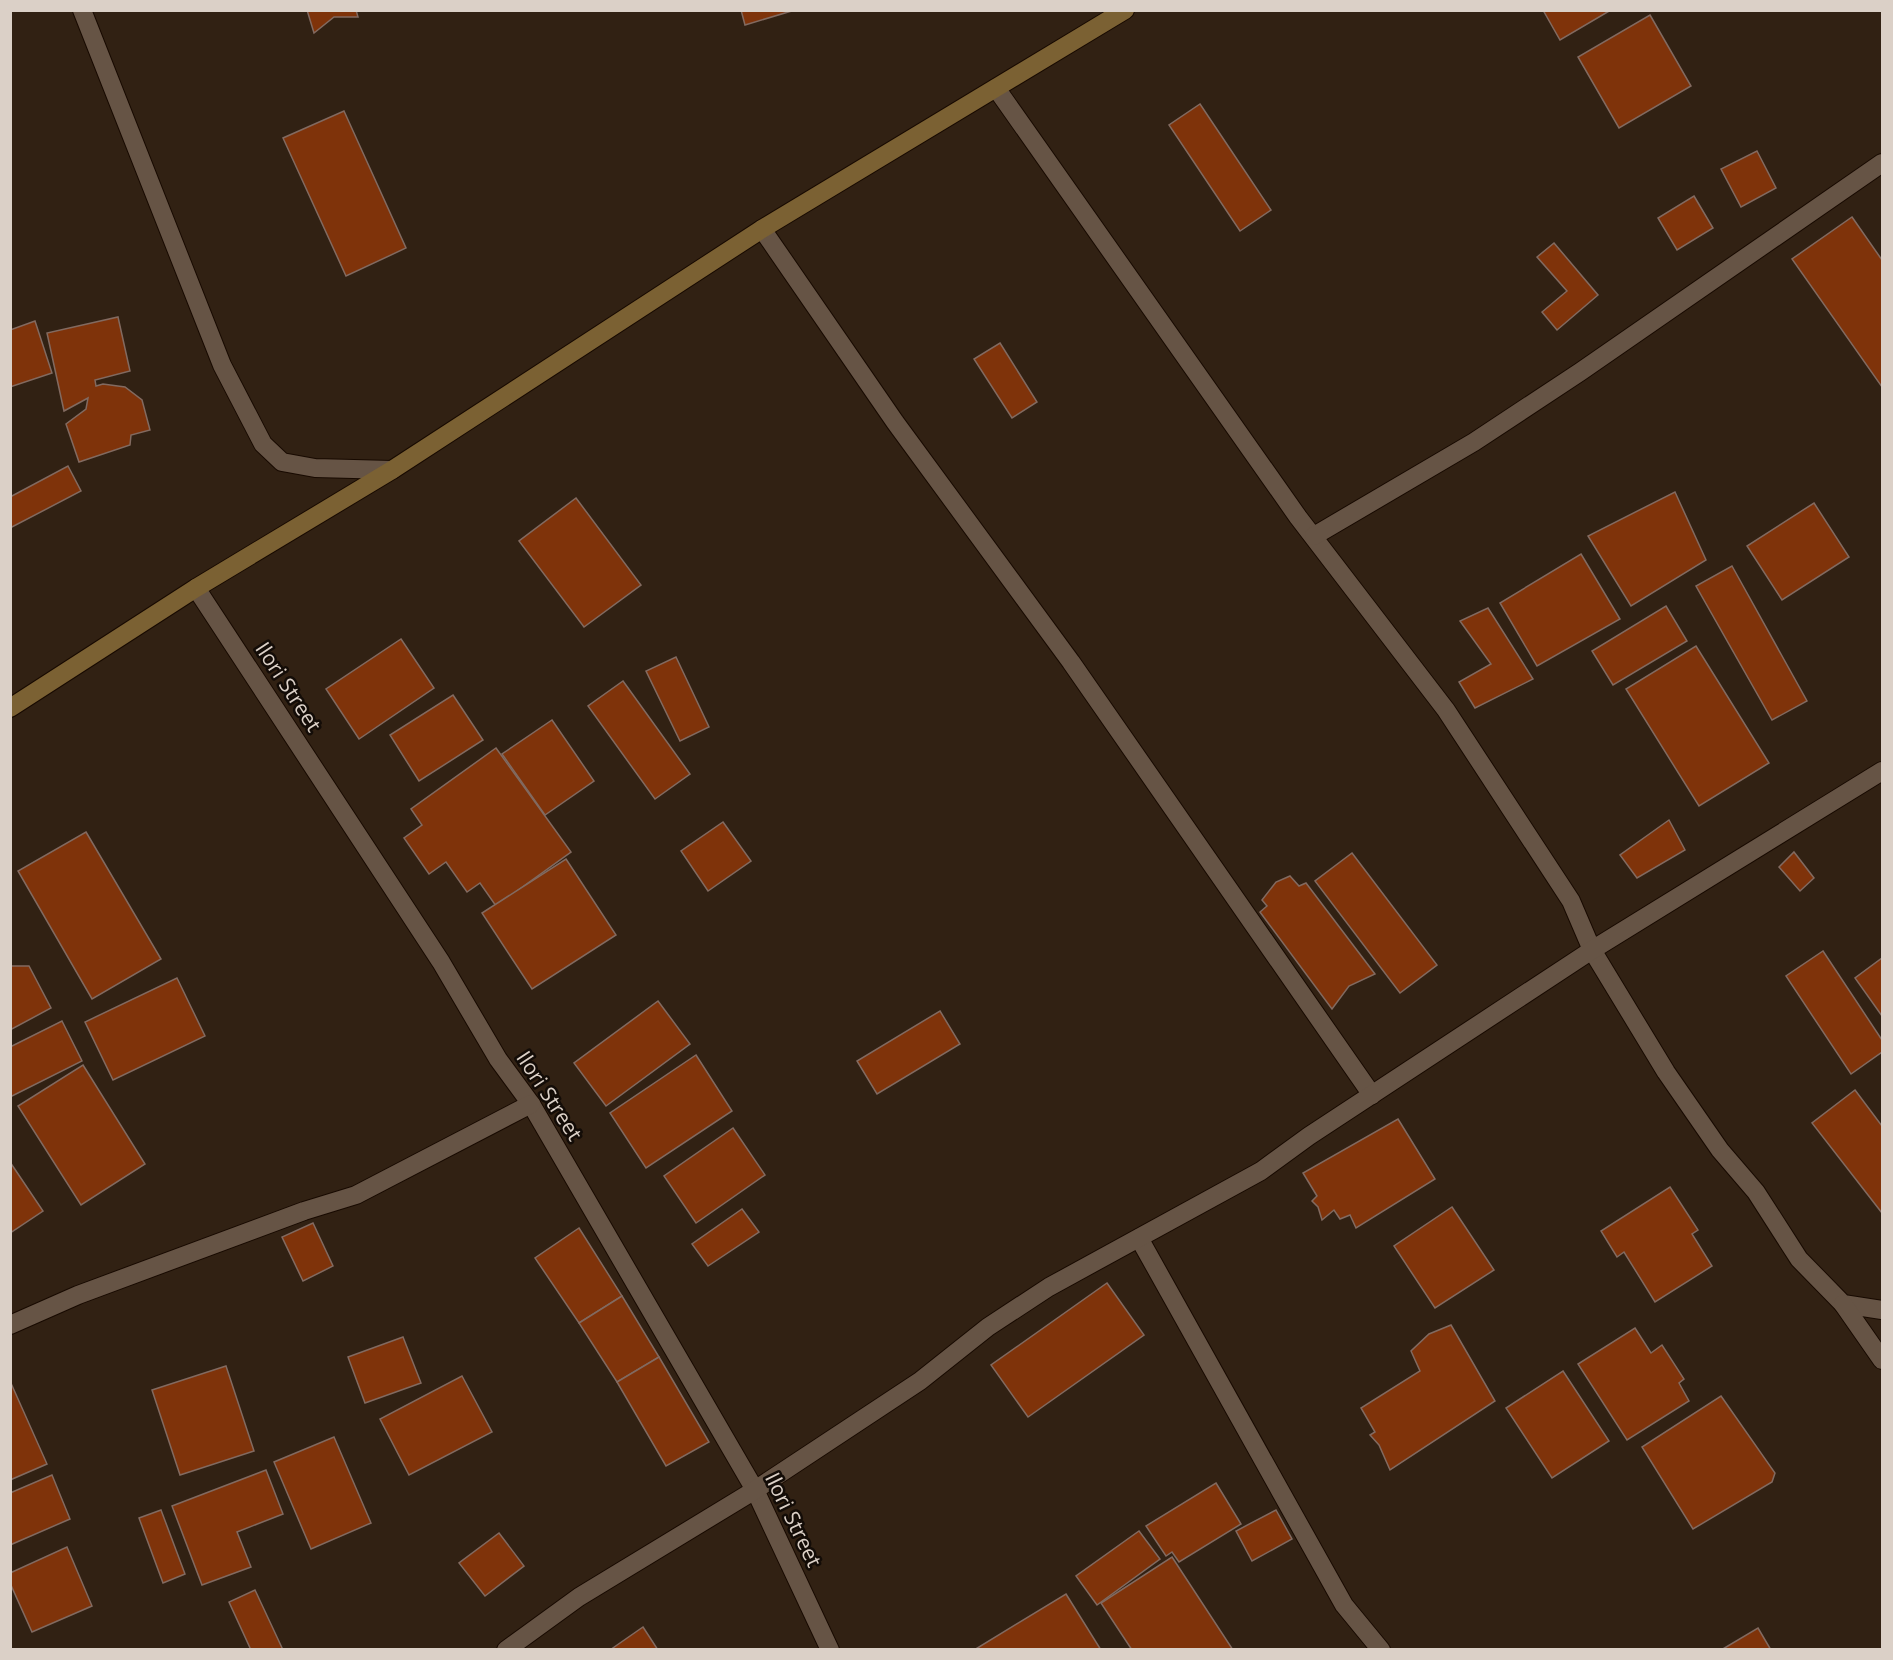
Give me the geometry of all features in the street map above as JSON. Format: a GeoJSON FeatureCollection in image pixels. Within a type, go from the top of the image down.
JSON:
{"type":"FeatureCollection","features":[{"type":"Feature","properties":{"kind":"main road"},"geometry":{"type":"LineString","coordinates":[[10,708],[196,588],[392,470],[762,229],[1125,10]]}},
{"type":"Feature","properties":{"kind":"street"},"geometry":{"type":"LineString","coordinates":[[82,10],[222,365],[263,444],[282,462],[315,468],[392,470]]}},
{"type":"Feature","properties":{"kind":"street"},"geometry":{"type":"LineString","coordinates":[[996,88],[1298,517],[1446,710],[1571,901],[1592,950],[1666,1072],[1694,1113],[1756,1192],[1799,1259],[1842,1304],[1882,1360]]}},
{"type":"Feature","properties":{"kind":"street"},"geometry":{"type":"LineString","coordinates":[[1314,536],[1474,442],[1882,163]]}},
{"type":"Feature","properties":{"kind":"street"},"geometry":{"type":"LineString","coordinates":[[762,229],[895,422],[1071,662],[1372,1095]]}},
{"type":"Feature","properties":{"kind":"street","name":"Ilori Street"},"geometry":{"type":"LineString","coordinates":[[196,588],[441,962],[498,1059],[531,1104],[755,1490],[830,1650]]}},
{"type":"Feature","properties":{"kind":"street"},"geometry":{"type":"LineString","coordinates":[[506,1650],[579,1597],[755,1490],[920,1381],[988,1327],[1049,1287],[1261,1172],[1309,1136],[1592,950],[1882,771]]}},
{"type":"Feature","properties":{"kind":"street"},"geometry":{"type":"LineString","coordinates":[[10,1325],[78,1295],[304,1211],[357,1195],[531,1104]]}},
{"type":"Feature","properties":{"kind":"street"},"geometry":{"type":"LineString","coordinates":[[1139,1238],[1338,1595],[1381,1650]]}},
{"type":"Feature","properties":{"kind":"street"},"geometry":{"type":"LineString","coordinates":[[1842,1304],[1882,1310]]}},
{"type":"Feature","properties":{"kind":"building"},"geometry":{"type":"Polygon","coordinates":[[[307,10],[356,10],[358,17],[334,17],[314,33],[307,10]]]}},
{"type":"Feature","properties":{"kind":"building"},"geometry":{"type":"Polygon","coordinates":[[[741,10],[795,10],[745,25],[741,10]]]}},
{"type":"Feature","properties":{"kind":"building"},"geometry":{"type":"Polygon","coordinates":[[[1543,10],[1611,10],[1560,40],[1543,10]]]}},
{"type":"Feature","properties":{"kind":"building"},"geometry":{"type":"Polygon","coordinates":[[[1650,15],[1691,86],[1619,128],[1578,57],[1650,15]]]}},
{"type":"Feature","properties":{"kind":"building"},"geometry":{"type":"Polygon","coordinates":[[[1200,104],[1271,210],[1240,231],[1169,125],[1200,104]]]}},
{"type":"Feature","properties":{"kind":"building"},"geometry":{"type":"Polygon","coordinates":[[[344,111],[406,248],[346,276],[283,138],[344,111]]]}},
{"type":"Feature","properties":{"kind":"building"},"geometry":{"type":"Polygon","coordinates":[[[1757,151],[1776,188],[1741,207],[1721,169],[1757,151]]]}},
{"type":"Feature","properties":{"kind":"building"},"geometry":{"type":"Polygon","coordinates":[[[1694,196],[1713,228],[1677,250],[1658,218],[1694,196]]]}},
{"type":"Feature","properties":{"kind":"building"},"geometry":{"type":"Polygon","coordinates":[[[1852,217],[1882,260],[1882,387],[1792,259],[1852,217]]]}},
{"type":"Feature","properties":{"kind":"building"},"geometry":{"type":"Polygon","coordinates":[[[1554,243],[1598,295],[1557,330],[1542,312],[1567,291],[1537,257],[1554,243]]]}},
{"type":"Feature","properties":{"kind":"building"},"geometry":{"type":"Polygon","coordinates":[[[118,317],[130,371],[95,380],[96,386],[103,384],[125,387],[142,400],[150,430],[131,435],[130,445],[79,462],[66,424],[86,409],[88,398],[64,411],[47,333],[118,317]]]}},
{"type":"Feature","properties":{"kind":"building"},"geometry":{"type":"Polygon","coordinates":[[[35,321],[52,373],[10,387],[10,330],[35,321]]]}},
{"type":"Feature","properties":{"kind":"building"},"geometry":{"type":"Polygon","coordinates":[[[1000,343],[1037,402],[1012,418],[974,359],[1000,343]]]}},
{"type":"Feature","properties":{"kind":"building"},"geometry":{"type":"Polygon","coordinates":[[[68,466],[81,491],[10,528],[10,497],[68,466]]]}},
{"type":"Feature","properties":{"kind":"building"},"geometry":{"type":"Polygon","coordinates":[[[1675,492],[1706,560],[1631,606],[1588,536],[1675,492]]]}},
{"type":"Feature","properties":{"kind":"building"},"geometry":{"type":"Polygon","coordinates":[[[576,498],[641,585],[584,627],[519,541],[576,498]]]}},
{"type":"Feature","properties":{"kind":"building"},"geometry":{"type":"Polygon","coordinates":[[[1814,503],[1849,557],[1782,600],[1747,546],[1814,503]]]}},
{"type":"Feature","properties":{"kind":"building"},"geometry":{"type":"Polygon","coordinates":[[[1581,554],[1620,619],[1537,666],[1500,603],[1581,554]]]}},
{"type":"Feature","properties":{"kind":"building"},"geometry":{"type":"Polygon","coordinates":[[[1732,566],[1807,701],[1772,720],[1696,586],[1732,566]]]}},
{"type":"Feature","properties":{"kind":"building"},"geometry":{"type":"Polygon","coordinates":[[[1666,606],[1687,641],[1613,685],[1592,651],[1666,606]]]}},
{"type":"Feature","properties":{"kind":"building"},"geometry":{"type":"Polygon","coordinates":[[[1488,608],[1533,679],[1475,708],[1459,682],[1491,664],[1460,621],[1488,608]]]}},
{"type":"Feature","properties":{"kind":"building"},"geometry":{"type":"Polygon","coordinates":[[[401,639],[434,688],[359,739],[326,689],[401,639]]]}},
{"type":"Feature","properties":{"kind":"building"},"geometry":{"type":"Polygon","coordinates":[[[1696,646],[1769,763],[1699,806],[1626,689],[1696,646]]]}},
{"type":"Feature","properties":{"kind":"building"},"geometry":{"type":"Polygon","coordinates":[[[676,657],[709,727],[680,741],[646,671],[676,657]]]}},
{"type":"Feature","properties":{"kind":"building"},"geometry":{"type":"Polygon","coordinates":[[[623,681],[690,774],[655,799],[588,706],[623,681]]]}},
{"type":"Feature","properties":{"kind":"building"},"geometry":{"type":"Polygon","coordinates":[[[453,695],[483,740],[419,781],[390,735],[453,695]]]}},
{"type":"Feature","properties":{"kind":"building"},"geometry":{"type":"Polygon","coordinates":[[[552,720],[594,781],[545,815],[502,754],[552,720]]]}},
{"type":"Feature","properties":{"kind":"building"},"geometry":{"type":"Polygon","coordinates":[[[496,748],[571,852],[496,906],[480,883],[467,892],[446,862],[429,874],[404,838],[422,825],[411,809],[496,748]]]}},
{"type":"Feature","properties":{"kind":"building"},"geometry":{"type":"Polygon","coordinates":[[[1669,820],[1685,850],[1637,878],[1620,855],[1669,820]]]}},
{"type":"Feature","properties":{"kind":"building"},"geometry":{"type":"Polygon","coordinates":[[[723,822],[751,861],[708,891],[681,851],[723,822]]]}},
{"type":"Feature","properties":{"kind":"building"},"geometry":{"type":"Polygon","coordinates":[[[86,832],[161,959],[92,999],[18,871],[86,832]]]}},
{"type":"Feature","properties":{"kind":"building"},"geometry":{"type":"Polygon","coordinates":[[[1794,852],[1814,878],[1800,891],[1779,867],[1794,852]]]}},
{"type":"Feature","properties":{"kind":"building"},"geometry":{"type":"Polygon","coordinates":[[[1352,853],[1437,965],[1400,993],[1315,881],[1352,853]]]}},
{"type":"Feature","properties":{"kind":"building"},"geometry":{"type":"Polygon","coordinates":[[[566,859],[616,935],[532,989],[482,913],[566,859]]]}},
{"type":"Feature","properties":{"kind":"building"},"geometry":{"type":"Polygon","coordinates":[[[1290,876],[1299,886],[1306,883],[1375,974],[1349,986],[1332,1009],[1260,912],[1267,906],[1262,900],[1276,882],[1290,876]]]}},
{"type":"Feature","properties":{"kind":"building"},"geometry":{"type":"Polygon","coordinates":[[[1823,951],[1882,1040],[1882,1052],[1851,1074],[1786,976],[1823,951]]]}},
{"type":"Feature","properties":{"kind":"building"},"geometry":{"type":"Polygon","coordinates":[[[1882,958],[1882,1016],[1855,978],[1882,958]]]}},
{"type":"Feature","properties":{"kind":"building"},"geometry":{"type":"Polygon","coordinates":[[[10,966],[29,966],[51,1008],[10,1030],[10,966]]]}},
{"type":"Feature","properties":{"kind":"building"},"geometry":{"type":"Polygon","coordinates":[[[177,978],[205,1036],[113,1080],[85,1022],[177,978]]]}},
{"type":"Feature","properties":{"kind":"building"},"geometry":{"type":"Polygon","coordinates":[[[658,1001],[690,1044],[606,1106],[574,1063],[658,1001]]]}},
{"type":"Feature","properties":{"kind":"building"},"geometry":{"type":"Polygon","coordinates":[[[940,1011],[960,1044],[877,1094],[857,1061],[940,1011]]]}},
{"type":"Feature","properties":{"kind":"building"},"geometry":{"type":"Polygon","coordinates":[[[62,1021],[82,1061],[10,1097],[10,1047],[62,1021]]]}},
{"type":"Feature","properties":{"kind":"building"},"geometry":{"type":"Polygon","coordinates":[[[696,1055],[732,1111],[646,1168],[610,1113],[696,1055]]]}},
{"type":"Feature","properties":{"kind":"building"},"geometry":{"type":"Polygon","coordinates":[[[83,1065],[145,1164],[81,1205],[18,1106],[83,1065]]]}},
{"type":"Feature","properties":{"kind":"building"},"geometry":{"type":"Polygon","coordinates":[[[1855,1090],[1882,1126],[1882,1213],[1812,1123],[1855,1090]]]}},
{"type":"Feature","properties":{"kind":"building"},"geometry":{"type":"Polygon","coordinates":[[[1398,1119],[1435,1179],[1356,1228],[1350,1215],[1340,1219],[1334,1210],[1322,1220],[1318,1207],[1312,1201],[1317,1196],[1303,1173],[1398,1119]]]}},
{"type":"Feature","properties":{"kind":"building"},"geometry":{"type":"Polygon","coordinates":[[[733,1128],[765,1175],[696,1223],[664,1176],[733,1128]]]}},
{"type":"Feature","properties":{"kind":"building"},"geometry":{"type":"Polygon","coordinates":[[[10,1162],[43,1211],[10,1233],[10,1162]]]}},
{"type":"Feature","properties":{"kind":"building"},"geometry":{"type":"Polygon","coordinates":[[[1670,1187],[1698,1230],[1692,1234],[1712,1266],[1655,1302],[1624,1252],[1617,1257],[1601,1231],[1670,1187]]]}},
{"type":"Feature","properties":{"kind":"building"},"geometry":{"type":"Polygon","coordinates":[[[1452,1207],[1494,1270],[1435,1308],[1394,1246],[1452,1207]]]}},
{"type":"Feature","properties":{"kind":"building"},"geometry":{"type":"Polygon","coordinates":[[[742,1209],[759,1232],[708,1266],[692,1244],[742,1209]]]}},
{"type":"Feature","properties":{"kind":"building"},"geometry":{"type":"Polygon","coordinates":[[[313,1223],[333,1266],[303,1281],[282,1237],[313,1223]]]}},
{"type":"Feature","properties":{"kind":"building"},"geometry":{"type":"Polygon","coordinates":[[[579,1228],[622,1296],[579,1323],[535,1258],[579,1228]]]}},
{"type":"Feature","properties":{"kind":"building"},"geometry":{"type":"Polygon","coordinates":[[[1107,1283],[1144,1335],[1028,1417],[991,1365],[1107,1283]]]}},
{"type":"Feature","properties":{"kind":"building"},"geometry":{"type":"Polygon","coordinates":[[[622,1296],[659,1357],[617,1382],[579,1323],[622,1296]]]}},
{"type":"Feature","properties":{"kind":"building"},"geometry":{"type":"Polygon","coordinates":[[[1451,1325],[1495,1401],[1390,1470],[1379,1445],[1370,1435],[1375,1432],[1361,1408],[1420,1371],[1411,1351],[1429,1334],[1451,1325]]]}},
{"type":"Feature","properties":{"kind":"building"},"geometry":{"type":"Polygon","coordinates":[[[1635,1328],[1651,1353],[1662,1345],[1684,1379],[1679,1383],[1689,1401],[1627,1440],[1578,1364],[1635,1328]]]}},
{"type":"Feature","properties":{"kind":"building"},"geometry":{"type":"Polygon","coordinates":[[[403,1337],[421,1383],[365,1403],[348,1357],[403,1337]]]}},
{"type":"Feature","properties":{"kind":"building"},"geometry":{"type":"Polygon","coordinates":[[[659,1357],[709,1442],[666,1466],[617,1382],[659,1357]]]}},
{"type":"Feature","properties":{"kind":"building"},"geometry":{"type":"Polygon","coordinates":[[[226,1366],[254,1451],[180,1475],[152,1390],[226,1366]]]}},
{"type":"Feature","properties":{"kind":"building"},"geometry":{"type":"Polygon","coordinates":[[[1563,1371],[1609,1441],[1552,1478],[1506,1408],[1563,1371]]]}},
{"type":"Feature","properties":{"kind":"building"},"geometry":{"type":"Polygon","coordinates":[[[462,1376],[492,1432],[409,1475],[380,1419],[462,1376]]]}},
{"type":"Feature","properties":{"kind":"building"},"geometry":{"type":"Polygon","coordinates":[[[10,1381],[47,1464],[10,1480],[10,1381]]]}},
{"type":"Feature","properties":{"kind":"building"},"geometry":{"type":"Polygon","coordinates":[[[1721,1396],[1775,1473],[1772,1482],[1693,1529],[1642,1447],[1721,1396]]]}},
{"type":"Feature","properties":{"kind":"building"},"geometry":{"type":"Polygon","coordinates":[[[334,1437],[371,1523],[311,1549],[274,1462],[334,1437]]]}},
{"type":"Feature","properties":{"kind":"building"},"geometry":{"type":"Polygon","coordinates":[[[266,1470],[283,1514],[237,1532],[251,1567],[202,1585],[172,1506],[266,1470]]]}},
{"type":"Feature","properties":{"kind":"building"},"geometry":{"type":"Polygon","coordinates":[[[52,1475],[70,1519],[10,1545],[10,1493],[52,1475]]]}},
{"type":"Feature","properties":{"kind":"building"},"geometry":{"type":"Polygon","coordinates":[[[1216,1483],[1241,1524],[1179,1562],[1172,1552],[1166,1556],[1146,1526],[1216,1483]]]}},
{"type":"Feature","properties":{"kind":"building"},"geometry":{"type":"Polygon","coordinates":[[[161,1510],[185,1574],[163,1583],[139,1518],[161,1510]]]}},
{"type":"Feature","properties":{"kind":"building"},"geometry":{"type":"Polygon","coordinates":[[[1276,1510],[1292,1539],[1252,1561],[1236,1531],[1276,1510]]]}},
{"type":"Feature","properties":{"kind":"building"},"geometry":{"type":"Polygon","coordinates":[[[1139,1531],[1160,1559],[1097,1605],[1076,1576],[1139,1531]]]}},
{"type":"Feature","properties":{"kind":"building"},"geometry":{"type":"Polygon","coordinates":[[[499,1533],[524,1566],[485,1596],[459,1563],[499,1533]]]}},
{"type":"Feature","properties":{"kind":"building"},"geometry":{"type":"Polygon","coordinates":[[[67,1547],[92,1606],[32,1632],[10,1583],[10,1573],[67,1547]]]}},
{"type":"Feature","properties":{"kind":"building"},"geometry":{"type":"Polygon","coordinates":[[[1172,1557],[1233,1650],[1132,1650],[1101,1603],[1172,1557]]]}},
{"type":"Feature","properties":{"kind":"building"},"geometry":{"type":"Polygon","coordinates":[[[255,1590],[283,1650],[251,1650],[229,1602],[255,1590]]]}},
{"type":"Feature","properties":{"kind":"building"},"geometry":{"type":"Polygon","coordinates":[[[1066,1594],[1101,1650],[974,1650],[1066,1594]]]}},
{"type":"Feature","properties":{"kind":"building"},"geometry":{"type":"Polygon","coordinates":[[[643,1627],[658,1650],[610,1650],[643,1627]]]}},
{"type":"Feature","properties":{"kind":"building"},"geometry":{"type":"Polygon","coordinates":[[[1758,1628],[1771,1650],[1721,1650],[1758,1628]]]}}]}
